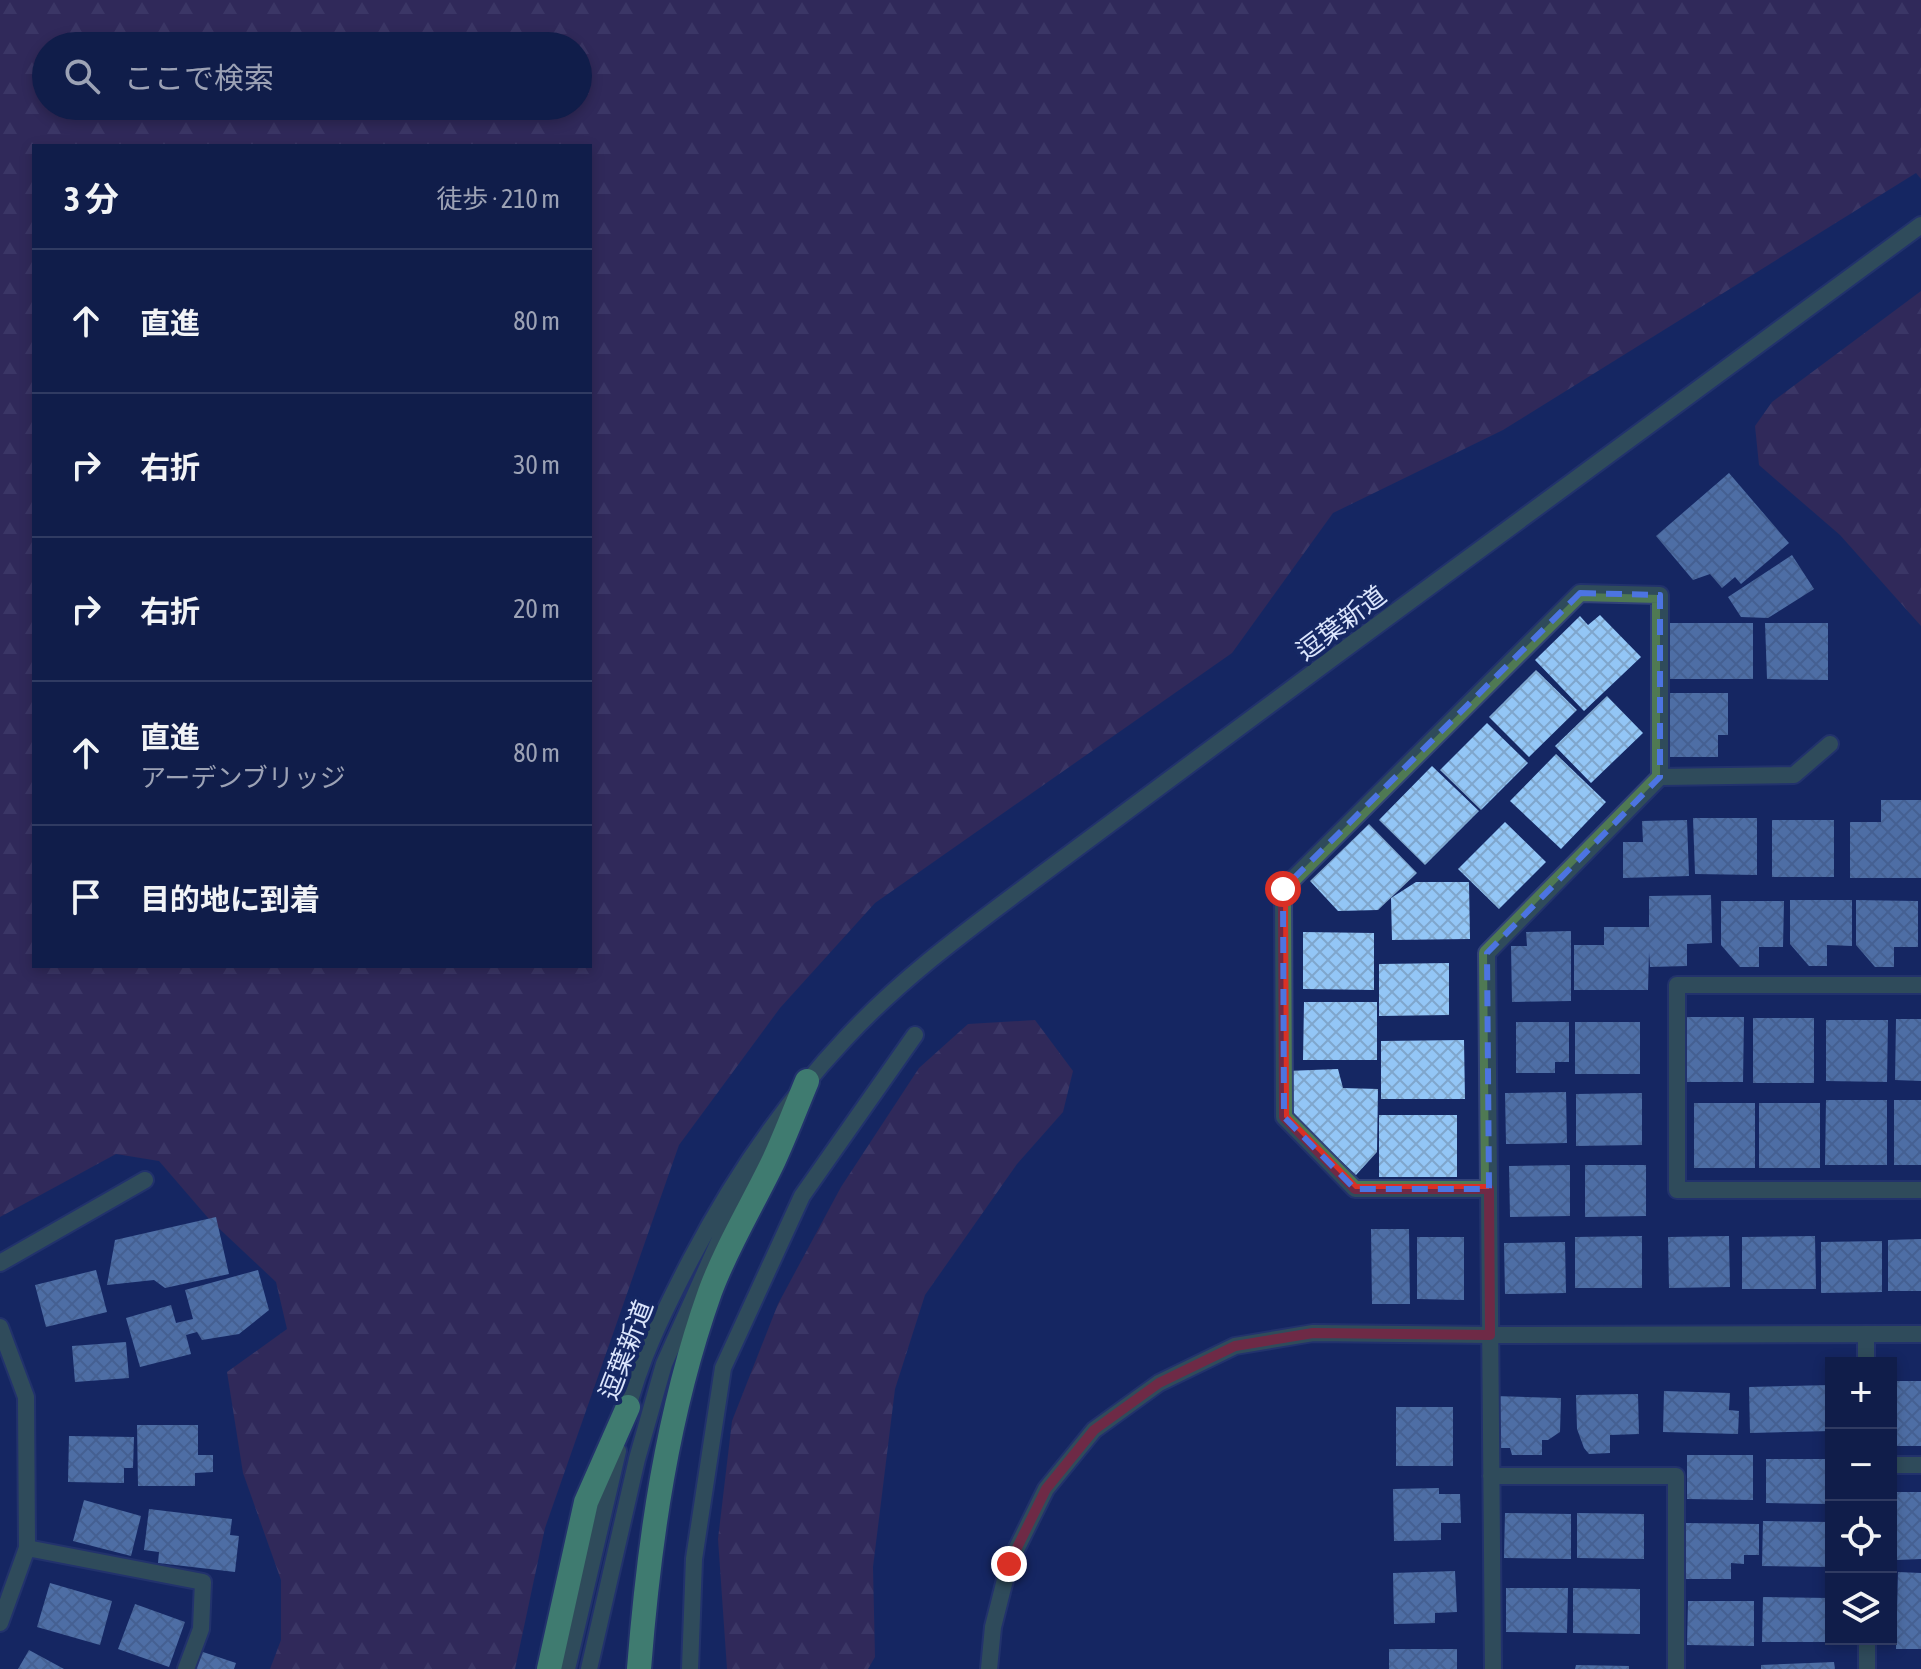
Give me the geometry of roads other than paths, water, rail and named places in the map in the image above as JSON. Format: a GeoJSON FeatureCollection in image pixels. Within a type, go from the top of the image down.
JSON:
{"type":"FeatureCollection","features":[{"type":"Feature","properties":{"kind":"highway"},"geometry":{"type":"LineString","coordinates":[[639,1669],[667,1440],[683,1377],[711,1290],[773,1161],[807,1081]]}},
{"type":"Feature","properties":{"kind":"highway"},"geometry":{"type":"LineString","coordinates":[[549,1669],[586,1502],[628,1407]]}},
{"type":"Feature","properties":{"kind":"street","name":"逗葉新道"},"geometry":{"type":"LineString","coordinates":[[567,1669],[628,1407],[650,1343],[718,1207],[753,1150],[848,1035],[897,988],[980,921],[1921,225]]}},
{"type":"Feature","properties":{"kind":"street"},"geometry":{"type":"LineString","coordinates":[[1489,1189],[1355,1189],[1284,1117],[1283,889],[1580,593],[1660,595],[1660,777],[1487,953],[1489,1189],[1491,1476],[1493,1669]]}},
{"type":"Feature","properties":{"kind":"street"},"geometry":{"type":"LineString","coordinates":[[1660,777],[1794,775],[1830,744]]}},
{"type":"Feature","properties":{"kind":"street"},"geometry":{"type":"LineString","coordinates":[[1921,985],[1677,985],[1677,1190],[1921,1190]]}},
{"type":"Feature","properties":{"kind":"street"},"geometry":{"type":"LineString","coordinates":[[690,1669],[694,1559],[723,1368],[802,1196],[915,1035]]}},
{"type":"Feature","properties":{"kind":"street","name":"逗葉新道"},"geometry":{"type":"LineString","coordinates":[[589,1669],[637,1459],[664,1364],[732,1212],[807,1081]]}},
{"type":"Feature","properties":{"kind":"street"},"geometry":{"type":"LineString","coordinates":[[0,1263],[145,1180]]}},
{"type":"Feature","properties":{"kind":"street"},"geometry":{"type":"LineString","coordinates":[[0,1327],[26,1397],[27,1548],[0,1623]]}},
{"type":"Feature","properties":{"kind":"street"},"geometry":{"type":"LineString","coordinates":[[989,1669],[993,1627],[1009,1564],[1046,1489],[1094,1430],[1159,1383],[1235,1346],[1313,1333],[1369,1332],[1490,1335],[1921,1334]]}},
{"type":"Feature","properties":{"kind":"street"},"geometry":{"type":"LineString","coordinates":[[1866,1334],[1866,1357]]}},
{"type":"Feature","properties":{"kind":"street"},"geometry":{"type":"LineString","coordinates":[[1897,1465],[1921,1465]]}},
{"type":"Feature","properties":{"kind":"street"},"geometry":{"type":"LineString","coordinates":[[1491,1476],[1676,1476],[1676,1669]]}},
{"type":"Feature","properties":{"kind":"street"},"geometry":{"type":"LineString","coordinates":[[27,1548],[203,1582],[201,1629],[186,1669]]}},
{"type":"Feature","properties":{"kind":"street"},"geometry":{"type":"LineString","coordinates":[[1867,1645],[1867,1669]]}}]}
